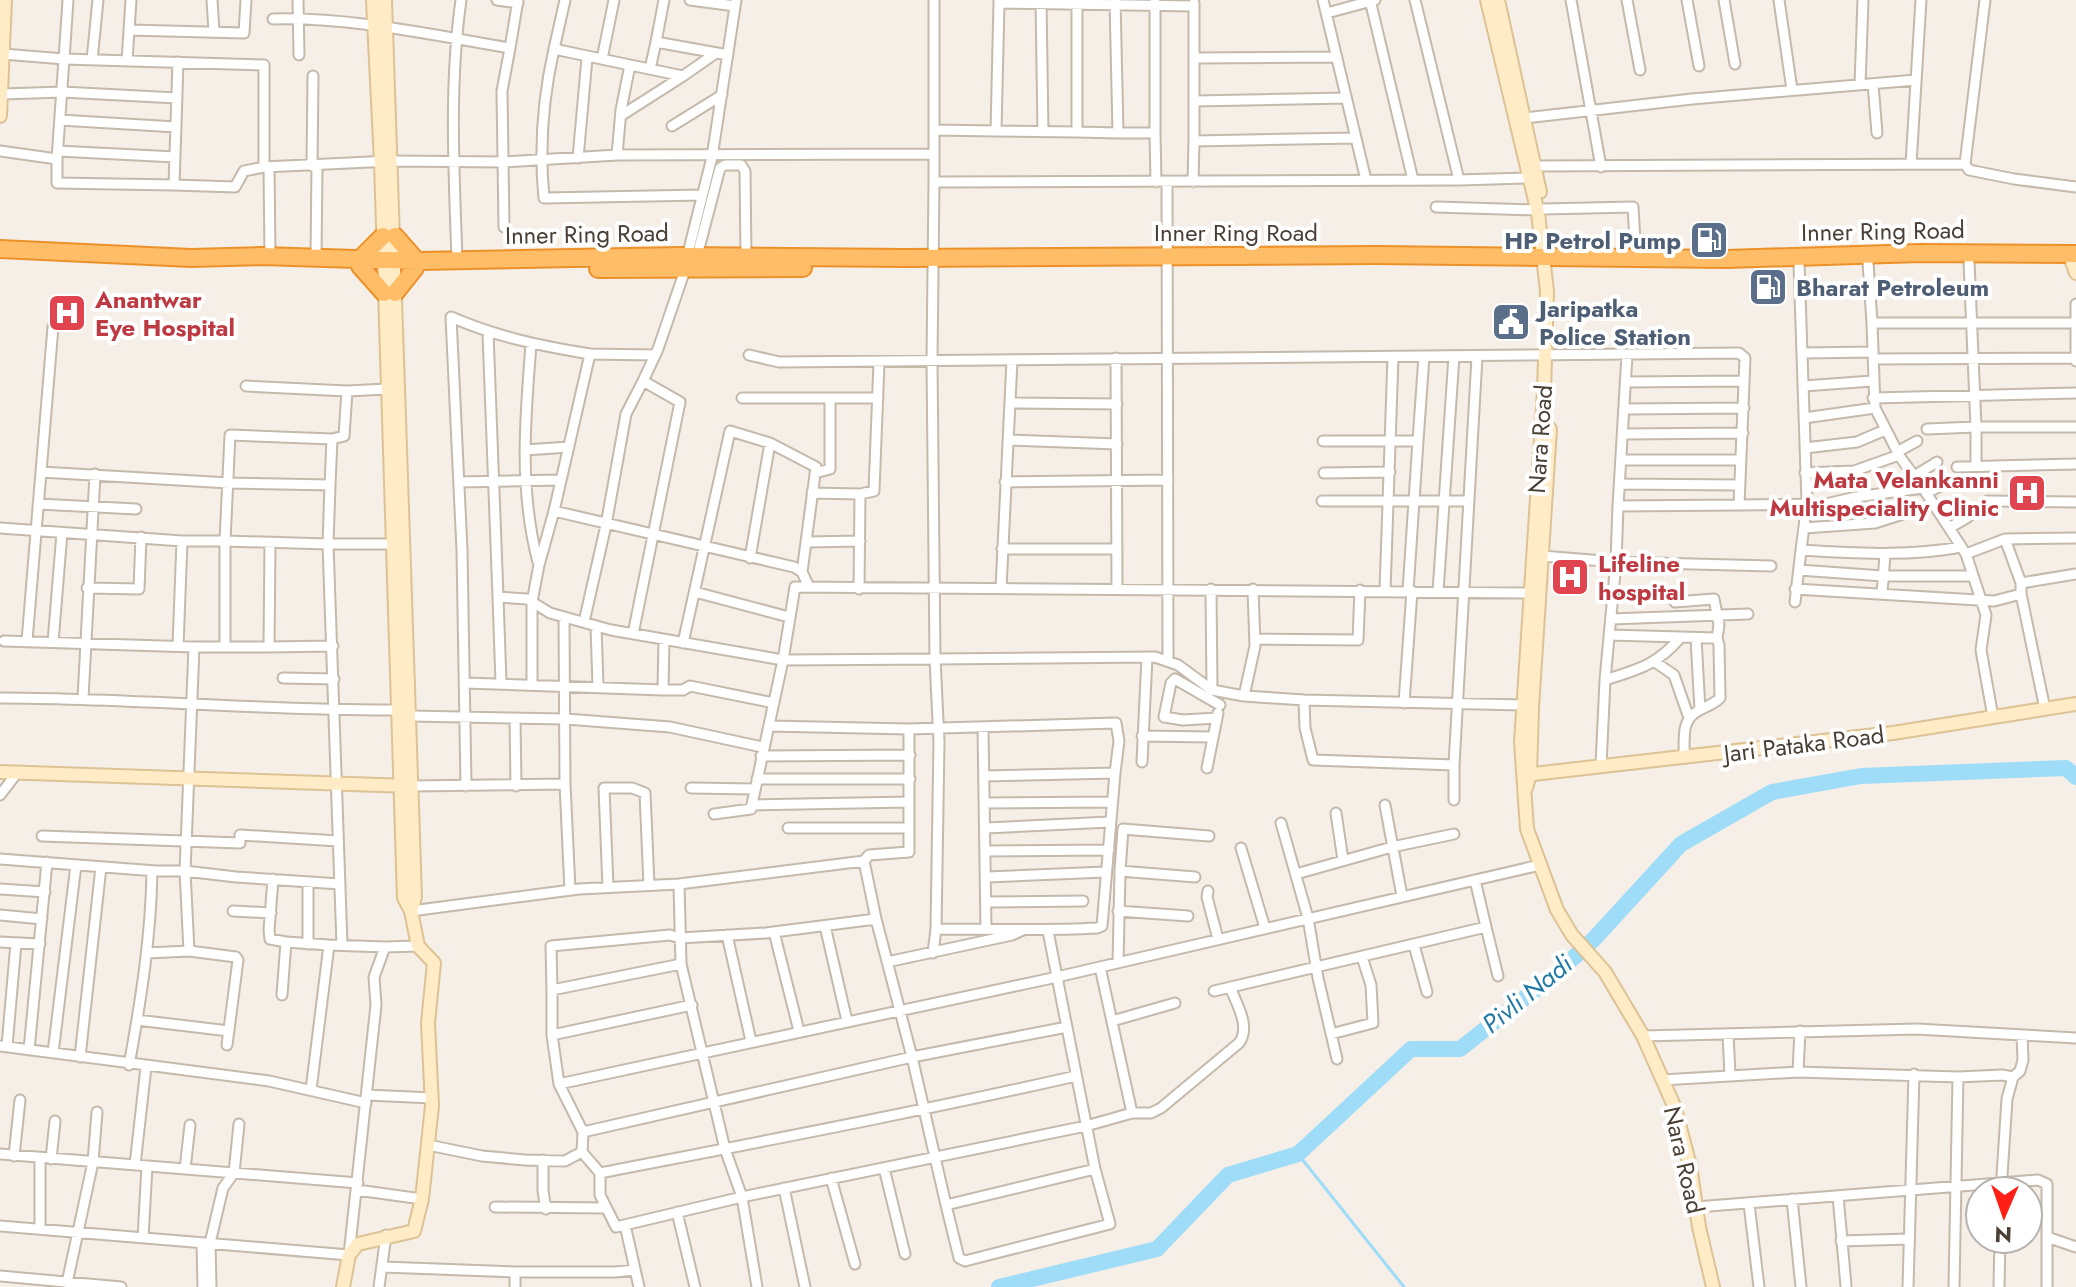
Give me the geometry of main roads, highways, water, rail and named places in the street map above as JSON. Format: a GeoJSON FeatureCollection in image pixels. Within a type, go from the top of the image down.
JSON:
{"type":"FeatureCollection","features":[{"type":"Feature","properties":{"kind":"highway"},"geometry":{"type":"LineString","coordinates":[[389,236],[415,264],[390,293],[360,262],[389,236]]}},
{"type":"Feature","properties":{"kind":"highway","name":"Inner Ring Road"},"geometry":{"type":"LineString","coordinates":[[0,249],[191,258],[270,256],[389,264],[689,261],[746,257],[932,264],[1166,261],[2075,263]]}},
{"type":"Feature","properties":{"kind":"highway","name":"Inner Ring Road"},"geometry":{"type":"LineString","coordinates":[[1548,261],[1920,253],[2075,263]]}},
{"type":"Feature","properties":{"kind":"highway","name":"Inner Ring Road"},"geometry":{"type":"LineString","coordinates":[[0,257],[99,262],[360,262]]}},
{"type":"Feature","properties":{"kind":"highway","name":"Inner Ring Road"},"geometry":{"type":"LineString","coordinates":[[415,264],[457,259],[897,267],[932,264]]}},
{"type":"Feature","properties":{"kind":"waterway","name":"Pivli Nadi"},"geometry":{"type":"LineString","coordinates":[[999,1287],[1157,1249],[1228,1175],[1298,1154],[1411,1049],[1460,1049],[1559,971],[1594,939],[1681,844],[1772,792],[1861,776],[2066,768],[2076,777]]}},
{"type":"Feature","properties":{"kind":"waterway"},"geometry":{"type":"LineString","coordinates":[[1298,1154],[1404,1287]]}},
{"type":"Feature","properties":{"kind":"place","name":"HP Petrol Pump"},"geometry":{"type":"Point","coordinates":[1709,240]}},
{"type":"Feature","properties":{"kind":"place","name":"Bharat Petroleum"},"geometry":{"type":"Point","coordinates":[1768,287]}},
{"type":"Feature","properties":{"kind":"place","name":"Anantwar Eye Hospital"},"geometry":{"type":"Point","coordinates":[67,313]}},
{"type":"Feature","properties":{"kind":"place","name":"Jaripatka Police Station"},"geometry":{"type":"Point","coordinates":[1511,322]}},
{"type":"Feature","properties":{"kind":"place","name":"Mata Velankanni Multispeciality Clinic"},"geometry":{"type":"Point","coordinates":[2027,493]}},
{"type":"Feature","properties":{"kind":"place","name":"Lifeline hospital"},"geometry":{"type":"Point","coordinates":[1570,577]}}]}
